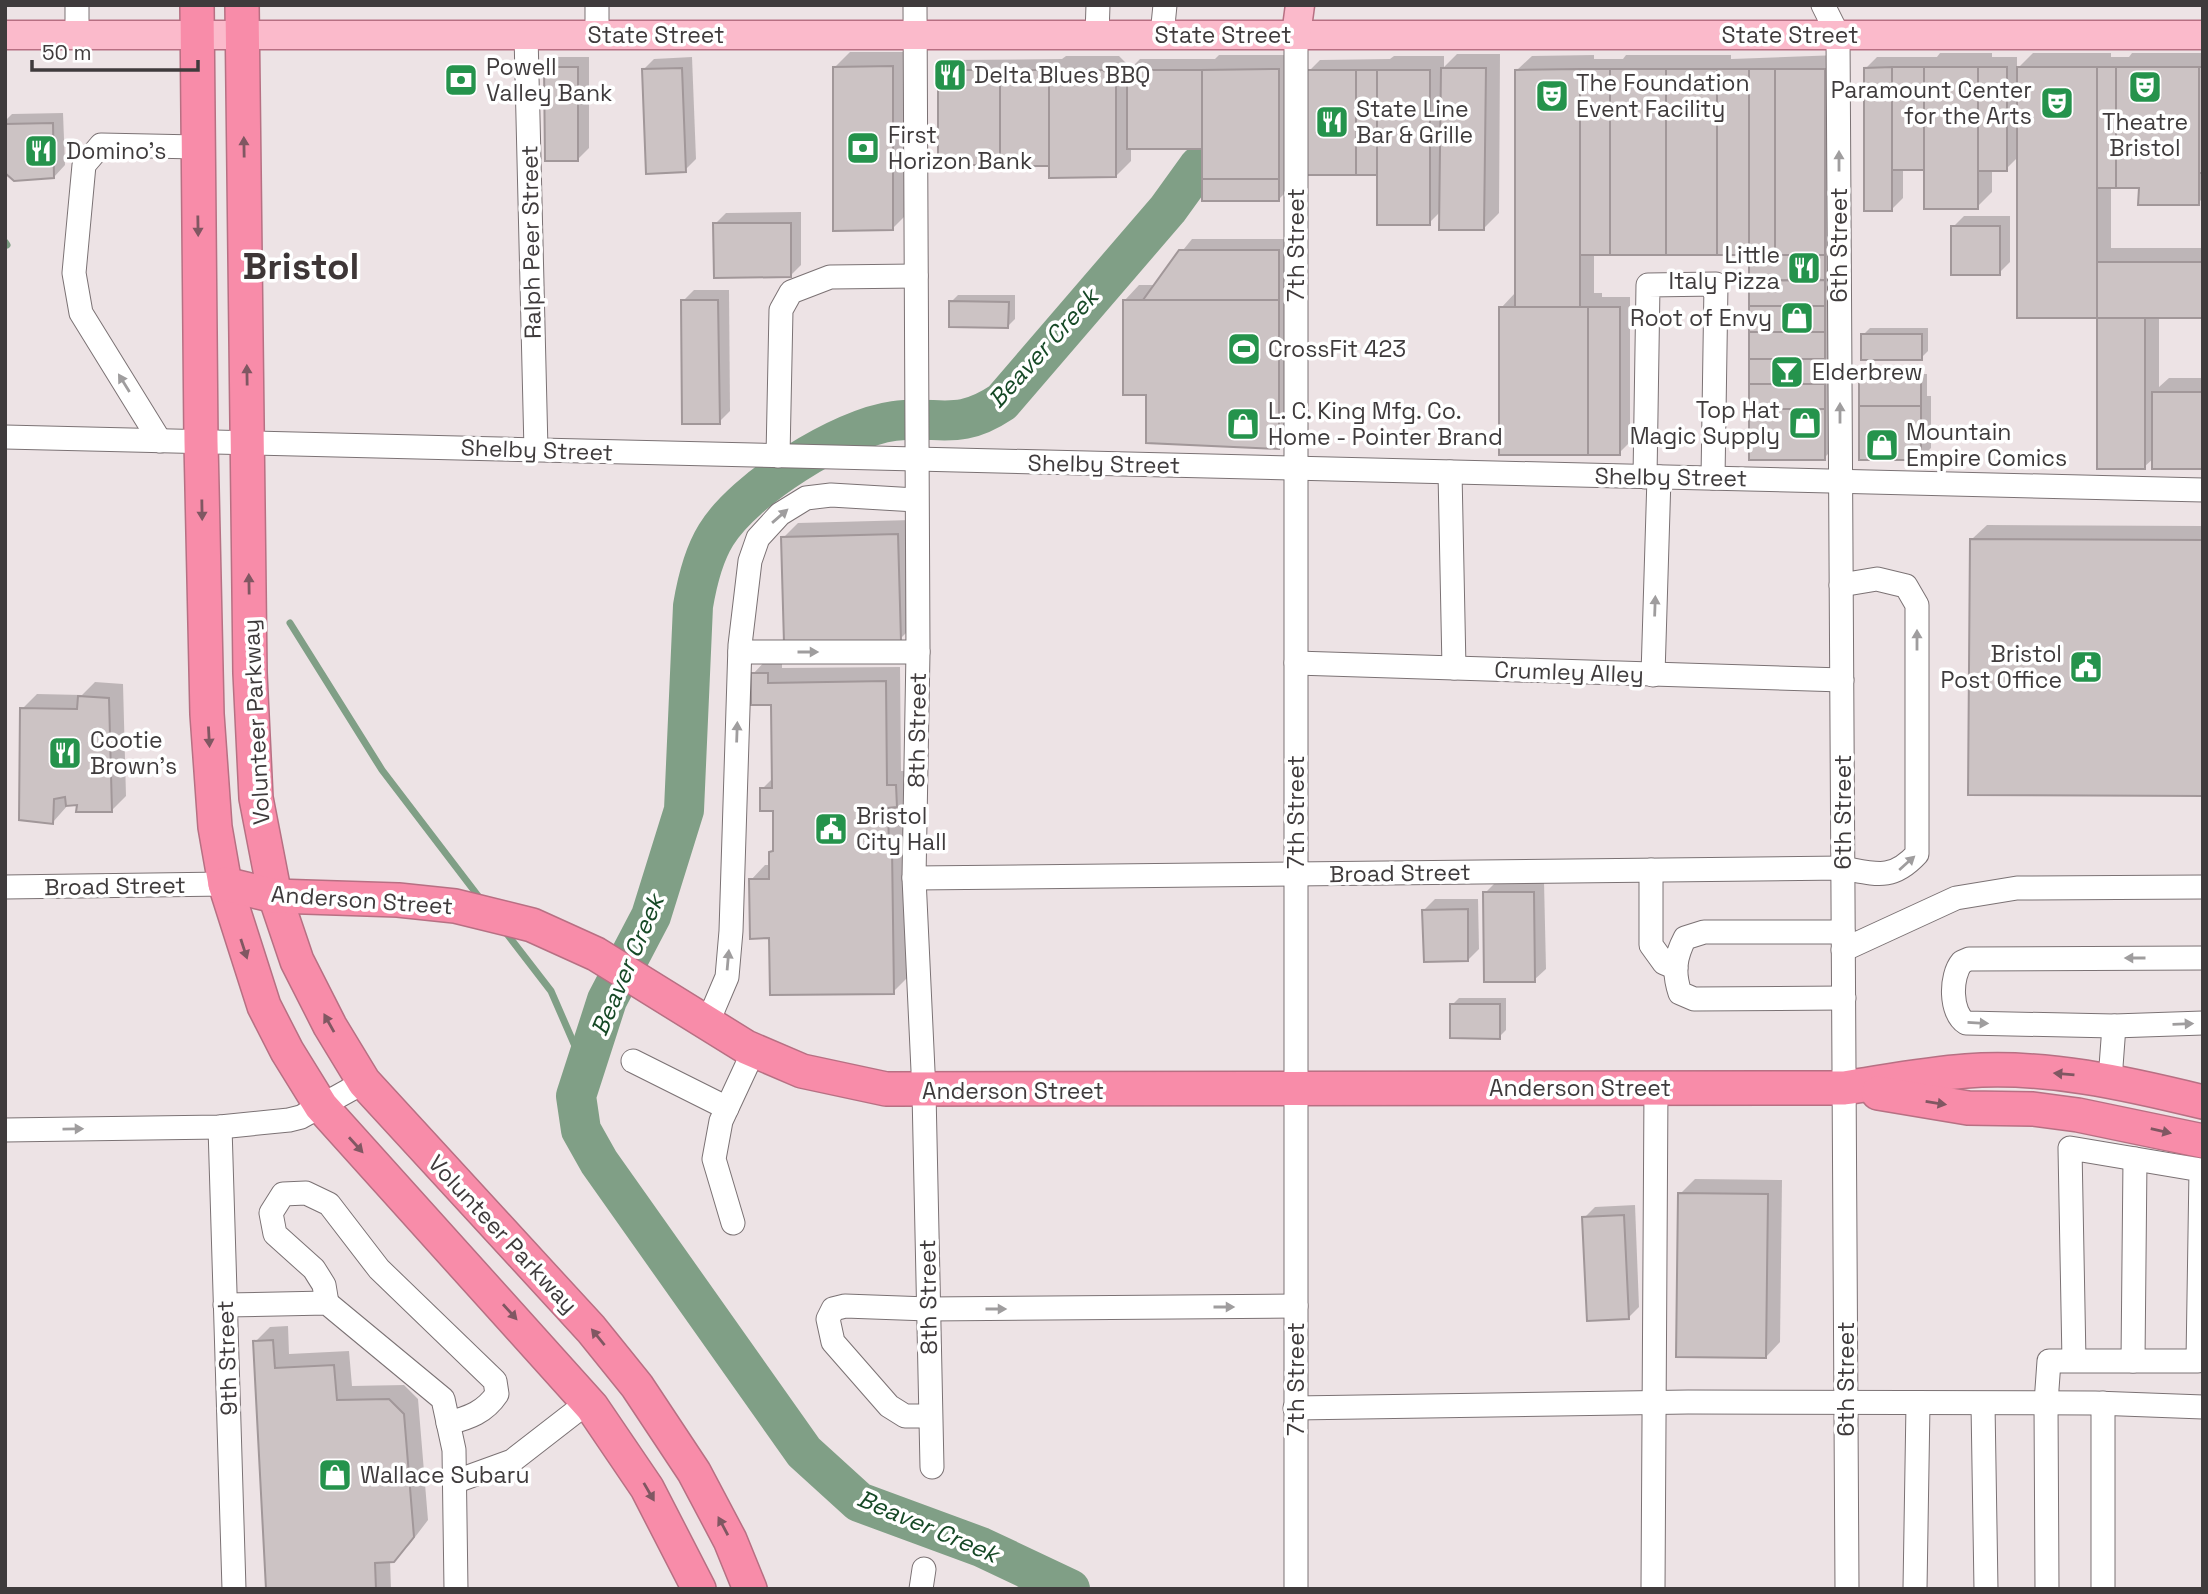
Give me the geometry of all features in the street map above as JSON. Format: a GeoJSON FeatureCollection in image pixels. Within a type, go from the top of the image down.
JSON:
{"type":"FeatureCollection","features":[{"type":"Feature","properties":{"kind":"highway","name":"Volunteer Parkway"},"geometry":{"type":"LineString","coordinates":[[197,20],[201,442],[209,757],[215,827],[225,884],[264,1006],[287,1051],[321,1106],[588,1402],[648,1488],[699,1589]]}},
{"type":"Feature","properties":{"kind":"highway","name":"Volunteer Parkway"},"geometry":{"type":"LineString","coordinates":[[242,20],[250,673],[256,798],[275,896],[297,961],[330,1026],[364,1082],[591,1329],[637,1386],[694,1472],[730,1539],[750,1589]]}},
{"type":"Feature","properties":{"kind":"highway","name":"Anderson Street"},"geometry":{"type":"LineString","coordinates":[[225,884],[275,896],[398,900],[455,906],[532,925],[565,938],[754,1050],[802,1071],[886,1089],[924,1092],[1844,1088],[1967,1071],[2066,1074],[2110,1080],[2203,1102]]}},
{"type":"Feature","properties":{"kind":"highway","name":"Anderson Street"},"geometry":{"type":"LineString","coordinates":[[1844,1088],[1968,1108],[2033,1109],[2090,1116],[2203,1141]]}},
{"type":"Feature","properties":{"kind":"main road"},"geometry":{"type":"LineString","coordinates":[[1296,35],[1300,5]]}},
{"type":"Feature","properties":{"kind":"main road","name":"State Street"},"geometry":{"type":"LineString","coordinates":[[5,35],[77,35],[197,20],[526,35],[2203,35]]}},
{"type":"Feature","properties":{"kind":"street"},"geometry":{"type":"LineString","coordinates":[[77,5],[77,35]]}},
{"type":"Feature","properties":{"kind":"street"},"geometry":{"type":"LineString","coordinates":[[597,5],[597,35]]}},
{"type":"Feature","properties":{"kind":"street","name":"8th Street"},"geometry":{"type":"LineString","coordinates":[[915,5],[918,652],[914,878],[924,1092],[932,1467]]}},
{"type":"Feature","properties":{"kind":"street"},"geometry":{"type":"LineString","coordinates":[[1097,35],[1098,5]]}},
{"type":"Feature","properties":{"kind":"street"},"geometry":{"type":"LineString","coordinates":[[1162,35],[1165,5]]}},
{"type":"Feature","properties":{"kind":"street"},"geometry":{"type":"LineString","coordinates":[[1823,5],[1838,35]]}},
{"type":"Feature","properties":{"kind":"street","name":"Ralph Peer Street"},"geometry":{"type":"LineString","coordinates":[[526,35],[536,450]]}},
{"type":"Feature","properties":{"kind":"street","name":"7th Street"},"geometry":{"type":"LineString","coordinates":[[1296,35],[1296,1589]]}},
{"type":"Feature","properties":{"kind":"street","name":"6th Street"},"geometry":{"type":"LineString","coordinates":[[1838,35],[1847,1589]]}},
{"type":"Feature","properties":{"kind":"street"},"geometry":{"type":"LineString","coordinates":[[160,441],[81,313],[74,273],[84,165],[101,145],[197,147]]}},
{"type":"Feature","properties":{"kind":"street"},"geometry":{"type":"LineString","coordinates":[[778,456],[781,310],[791,292],[830,277],[916,276]]}},
{"type":"Feature","properties":{"kind":"street"},"geometry":{"type":"LineString","coordinates":[[1653,675],[1648,285],[1716,284],[1713,478]]}},
{"type":"Feature","properties":{"kind":"street","name":"Shelby Street"},"geometry":{"type":"LineString","coordinates":[[5,437],[778,456],[916,451],[1296,468],[2203,491]]}},
{"type":"Feature","properties":{"kind":"street"},"geometry":{"type":"LineString","coordinates":[[819,495],[822,456]]}},
{"type":"Feature","properties":{"kind":"street"},"geometry":{"type":"LineString","coordinates":[[1450,472],[1454,668]]}},
{"type":"Feature","properties":{"kind":"street"},"geometry":{"type":"LineString","coordinates":[[707,1024],[726,977],[731,931],[740,652],[750,561],[758,538],[780,514],[806,498],[819,495],[916,500]]}},
{"type":"Feature","properties":{"kind":"street","name":"Broad Street"},"geometry":{"type":"LineString","coordinates":[[914,878],[1843,868],[1881,875],[1902,870],[1917,854],[1917,605],[1906,586],[1877,579],[1841,585]]}},
{"type":"Feature","properties":{"kind":"street"},"geometry":{"type":"LineString","coordinates":[[740,652],[918,652]]}},
{"type":"Feature","properties":{"kind":"street","name":"Crumley Alley"},"geometry":{"type":"LineString","coordinates":[[1296,663],[1842,680]]}},
{"type":"Feature","properties":{"kind":"street"},"geometry":{"type":"LineString","coordinates":[[1651,870],[1651,945],[1664,963],[1675,968]]}},
{"type":"Feature","properties":{"kind":"street","name":"Broad Street"},"geometry":{"type":"LineString","coordinates":[[5,887],[225,884]]}},
{"type":"Feature","properties":{"kind":"street"},"geometry":{"type":"LineString","coordinates":[[1844,998],[1694,999],[1680,993],[1675,968],[1676,956],[1685,938],[1704,932],[1843,941],[1956,898],[2017,888],[2203,887]]}},
{"type":"Feature","properties":{"kind":"street"},"geometry":{"type":"LineString","coordinates":[[2203,958],[1969,959],[1962,962],[1955,974],[1956,1014],[1966,1023],[2114,1026],[2203,1023]]}},
{"type":"Feature","properties":{"kind":"street"},"geometry":{"type":"LineString","coordinates":[[2110,1080],[2114,1026]]}},
{"type":"Feature","properties":{"kind":"street"},"geometry":{"type":"LineString","coordinates":[[733,1223],[714,1159],[721,1121],[754,1050]]}},
{"type":"Feature","properties":{"kind":"street"},"geometry":{"type":"LineString","coordinates":[[634,1061],[727,1108]]}},
{"type":"Feature","properties":{"kind":"street"},"geometry":{"type":"LineString","coordinates":[[5,1130],[220,1127],[289,1121],[364,1082]]}},
{"type":"Feature","properties":{"kind":"street"},"geometry":{"type":"LineString","coordinates":[[1653,1589],[1652,1404],[1656,1087]]}},
{"type":"Feature","properties":{"kind":"street","name":"9th Street"},"geometry":{"type":"LineString","coordinates":[[220,1127],[234,1589]]}},
{"type":"Feature","properties":{"kind":"street"},"geometry":{"type":"LineString","coordinates":[[2047,1589],[2046,1404],[2049,1362],[2198,1361],[2201,1331],[2201,1170],[2070,1148],[2074,1361]]}},
{"type":"Feature","properties":{"kind":"street"},"geometry":{"type":"LineString","coordinates":[[2133,1361],[2135,1159]]}},
{"type":"Feature","properties":{"kind":"street"},"geometry":{"type":"LineString","coordinates":[[448,1423],[470,1418],[489,1406],[497,1394],[495,1381],[379,1269],[329,1204],[306,1192],[283,1194],[271,1213],[275,1234],[314,1269],[324,1285],[327,1303],[443,1399],[448,1423],[454,1450],[456,1589]]}},
{"type":"Feature","properties":{"kind":"street"},"geometry":{"type":"LineString","coordinates":[[225,1306],[327,1303]]}},
{"type":"Feature","properties":{"kind":"street"},"geometry":{"type":"LineString","coordinates":[[930,1416],[905,1416],[889,1406],[833,1342],[828,1319],[833,1309],[845,1306],[928,1309],[1296,1306]]}},
{"type":"Feature","properties":{"kind":"street"},"geometry":{"type":"LineString","coordinates":[[454,1482],[512,1461],[588,1402]]}},
{"type":"Feature","properties":{"kind":"street"},"geometry":{"type":"LineString","coordinates":[[1295,1408],[2103,1403],[2203,1407]]}},
{"type":"Feature","properties":{"kind":"street"},"geometry":{"type":"LineString","coordinates":[[2103,1403],[2104,1589]]}},
{"type":"Feature","properties":{"kind":"street"},"geometry":{"type":"LineString","coordinates":[[1915,1589],[1918,1404]]}},
{"type":"Feature","properties":{"kind":"street"},"geometry":{"type":"LineString","coordinates":[[1983,1404],[1986,1589]]}},
{"type":"Feature","properties":{"kind":"building","name":"First Horizon Bank"},"geometry":{"type":"Polygon","coordinates":[[[893,66],[893,230],[833,231],[833,67],[893,66]]]}},
{"type":"Feature","properties":{"kind":"building"},"geometry":{"type":"Polygon","coordinates":[[[544,67],[578,67],[578,161],[545,161],[544,67]]]}},
{"type":"Feature","properties":{"kind":"building"},"geometry":{"type":"Polygon","coordinates":[[[1892,67],[1892,211],[1864,211],[1864,68],[1892,67]]]}},
{"type":"Feature","properties":{"kind":"building"},"geometry":{"type":"Polygon","coordinates":[[[1892,67],[1924,67],[1924,170],[1892,170],[1892,67]]]}},
{"type":"Feature","properties":{"kind":"building"},"geometry":{"type":"Polygon","coordinates":[[[1924,67],[1978,67],[1978,209],[1924,209],[1924,67]]]}},
{"type":"Feature","properties":{"kind":"building"},"geometry":{"type":"Polygon","coordinates":[[[1978,67],[2007,67],[2007,171],[1978,171],[1978,67]]]}},
{"type":"Feature","properties":{"kind":"building"},"geometry":{"type":"Polygon","coordinates":[[[2017,67],[2097,67],[2097,318],[2017,318],[2017,67]]]}},
{"type":"Feature","properties":{"kind":"building"},"geometry":{"type":"Polygon","coordinates":[[[2097,67],[2116,67],[2116,188],[2097,188],[2097,67]]]}},
{"type":"Feature","properties":{"kind":"building"},"geometry":{"type":"Polygon","coordinates":[[[2116,67],[2199,67],[2199,205],[2138,205],[2139,188],[2116,188],[2116,67]]]}},
{"type":"Feature","properties":{"kind":"building"},"geometry":{"type":"Polygon","coordinates":[[[2199,67],[2203,67],[2203,173],[2199,173],[2199,67]]]}},
{"type":"Feature","properties":{"kind":"building"},"geometry":{"type":"Polygon","coordinates":[[[682,68],[686,172],[646,174],[642,69],[682,68]]]}},
{"type":"Feature","properties":{"kind":"building"},"geometry":{"type":"Polygon","coordinates":[[[1441,68],[1486,68],[1484,230],[1439,230],[1441,68]]]}},
{"type":"Feature","properties":{"kind":"building"},"geometry":{"type":"Polygon","coordinates":[[[1279,69],[1279,179],[1202,179],[1202,70],[1279,69]]]}},
{"type":"Feature","properties":{"kind":"building"},"geometry":{"type":"Polygon","coordinates":[[[1580,69],[1610,69],[1610,255],[1580,255],[1580,69]]]}},
{"type":"Feature","properties":{"kind":"building"},"geometry":{"type":"Polygon","coordinates":[[[1580,69],[1580,307],[1515,307],[1515,70],[1580,69]]]}},
{"type":"Feature","properties":{"kind":"building"},"geometry":{"type":"Polygon","coordinates":[[[1610,69],[1666,69],[1666,255],[1610,255],[1610,69]]]}},
{"type":"Feature","properties":{"kind":"building"},"geometry":{"type":"Polygon","coordinates":[[[1666,69],[1717,69],[1717,255],[1666,255],[1666,69]]]}},
{"type":"Feature","properties":{"kind":"building"},"geometry":{"type":"Polygon","coordinates":[[[1717,69],[1749,69],[1749,255],[1717,255],[1717,69]]]}},
{"type":"Feature","properties":{"kind":"building"},"geometry":{"type":"Polygon","coordinates":[[[1749,69],[1775,69],[1775,255],[1749,255],[1749,69]]]}},
{"type":"Feature","properties":{"kind":"building"},"geometry":{"type":"Polygon","coordinates":[[[1775,69],[1825,69],[1825,255],[1775,255],[1775,69]]]}},
{"type":"Feature","properties":{"kind":"building"},"geometry":{"type":"Polygon","coordinates":[[[938,70],[1000,70],[1000,165],[938,165],[938,70]]]}},
{"type":"Feature","properties":{"kind":"building"},"geometry":{"type":"Polygon","coordinates":[[[1000,70],[1049,70],[1049,166],[1000,166],[1000,70]]]}},
{"type":"Feature","properties":{"kind":"building"},"geometry":{"type":"Polygon","coordinates":[[[1049,70],[1103,70],[1116,82],[1116,177],[1049,178],[1049,70]]]}},
{"type":"Feature","properties":{"kind":"building"},"geometry":{"type":"Polygon","coordinates":[[[1127,70],[1202,70],[1202,149],[1127,149],[1127,70]]]}},
{"type":"Feature","properties":{"kind":"building","name":"State Line Bar & Grille"},"geometry":{"type":"Polygon","coordinates":[[[1307,70],[1356,70],[1356,175],[1307,175],[1307,70]]]}},
{"type":"Feature","properties":{"kind":"building"},"geometry":{"type":"Polygon","coordinates":[[[1356,70],[1377,70],[1377,175],[1356,175],[1356,70]]]}},
{"type":"Feature","properties":{"kind":"building"},"geometry":{"type":"Polygon","coordinates":[[[1377,70],[1430,70],[1430,225],[1377,225],[1377,70]]]}},
{"type":"Feature","properties":{"kind":"building"},"geometry":{"type":"Polygon","coordinates":[[[53,123],[54,178],[14,181],[5,173],[5,124],[53,123]]]}},
{"type":"Feature","properties":{"kind":"building"},"geometry":{"type":"Polygon","coordinates":[[[1202,179],[1279,179],[1279,201],[1202,201],[1202,179]]]}},
{"type":"Feature","properties":{"kind":"building"},"geometry":{"type":"Polygon","coordinates":[[[713,223],[791,223],[791,277],[714,278],[713,223]]]}},
{"type":"Feature","properties":{"kind":"building"},"geometry":{"type":"Polygon","coordinates":[[[1951,226],[2000,226],[2000,275],[1951,275],[1951,226]]]}},
{"type":"Feature","properties":{"kind":"building"},"geometry":{"type":"Polygon","coordinates":[[[1179,250],[1279,250],[1279,300],[1143,300],[1179,250]]]}},
{"type":"Feature","properties":{"kind":"building"},"geometry":{"type":"Polygon","coordinates":[[[1749,255],[1825,255],[1825,280],[1749,281],[1749,255]]]}},
{"type":"Feature","properties":{"kind":"building"},"geometry":{"type":"Polygon","coordinates":[[[2097,262],[2203,262],[2203,318],[2097,318],[2097,262]]]}},
{"type":"Feature","properties":{"kind":"building"},"geometry":{"type":"Polygon","coordinates":[[[1825,280],[1825,306],[1749,306],[1749,281],[1825,280]]]}},
{"type":"Feature","properties":{"kind":"building"},"geometry":{"type":"Polygon","coordinates":[[[681,300],[718,300],[720,424],[682,424],[681,300]]]}},
{"type":"Feature","properties":{"kind":"building"},"geometry":{"type":"Polygon","coordinates":[[[1123,300],[1279,300],[1279,449],[1146,443],[1146,395],[1123,395],[1123,300]]]}},
{"type":"Feature","properties":{"kind":"building"},"geometry":{"type":"Polygon","coordinates":[[[949,301],[1009,302],[1008,328],[949,327],[949,301]]]}},
{"type":"Feature","properties":{"kind":"building"},"geometry":{"type":"Polygon","coordinates":[[[1749,306],[1825,306],[1825,332],[1749,332],[1749,306]]]}},
{"type":"Feature","properties":{"kind":"building"},"geometry":{"type":"Polygon","coordinates":[[[1499,307],[1588,307],[1588,455],[1499,455],[1499,307]]]}},
{"type":"Feature","properties":{"kind":"building"},"geometry":{"type":"Polygon","coordinates":[[[1588,307],[1620,307],[1620,455],[1588,455],[1588,307]]]}},
{"type":"Feature","properties":{"kind":"building"},"geometry":{"type":"Polygon","coordinates":[[[2097,318],[2145,318],[2145,469],[2097,469],[2097,318]]]}},
{"type":"Feature","properties":{"kind":"building"},"geometry":{"type":"Polygon","coordinates":[[[1749,332],[1825,332],[1825,359],[1749,359],[1749,332]]]}},
{"type":"Feature","properties":{"kind":"building"},"geometry":{"type":"Polygon","coordinates":[[[1861,334],[1922,334],[1922,360],[1861,360],[1861,334]]]}},
{"type":"Feature","properties":{"kind":"building","name":"Elderbrew"},"geometry":{"type":"Polygon","coordinates":[[[1749,359],[1825,359],[1825,384],[1749,384],[1749,359]]]}},
{"type":"Feature","properties":{"kind":"building"},"geometry":{"type":"Polygon","coordinates":[[[1859,380],[1921,380],[1921,406],[1859,406],[1859,380]]]}},
{"type":"Feature","properties":{"kind":"building"},"geometry":{"type":"Polygon","coordinates":[[[1749,384],[1825,384],[1825,409],[1749,409],[1749,384]]]}},
{"type":"Feature","properties":{"kind":"building"},"geometry":{"type":"Polygon","coordinates":[[[2152,392],[2203,392],[2203,469],[2152,469],[2152,392]]]}},
{"type":"Feature","properties":{"kind":"building"},"geometry":{"type":"Polygon","coordinates":[[[1859,406],[1921,406],[1921,460],[1859,460],[1859,406]]]}},
{"type":"Feature","properties":{"kind":"building"},"geometry":{"type":"Polygon","coordinates":[[[1749,409],[1825,409],[1825,460],[1749,460],[1749,409]]]}},
{"type":"Feature","properties":{"kind":"building"},"geometry":{"type":"Polygon","coordinates":[[[898,534],[901,641],[784,643],[781,537],[898,534]]]}},
{"type":"Feature","properties":{"kind":"building","name":"Bristol Post Office"},"geometry":{"type":"Polygon","coordinates":[[[1970,539],[2203,540],[2203,796],[1968,795],[1970,539]]]}},
{"type":"Feature","properties":{"kind":"building","name":"Bristol City Hall"},"geometry":{"type":"Polygon","coordinates":[[[751,673],[768,673],[768,683],[886,681],[887,785],[896,785],[897,807],[888,808],[889,848],[892,848],[894,994],[770,995],[769,938],[750,939],[749,879],[769,879],[769,852],[773,851],[773,811],[760,811],[760,788],[772,788],[771,705],[751,705],[751,673]]]}},
{"type":"Feature","properties":{"kind":"building","name":"Cootie Brown's"},"geometry":{"type":"Polygon","coordinates":[[[78,696],[109,698],[112,812],[76,812],[77,805],[66,806],[65,797],[54,799],[53,824],[19,820],[20,708],[77,709],[78,696]]]}},
{"type":"Feature","properties":{"kind":"building"},"geometry":{"type":"Polygon","coordinates":[[[1483,892],[1534,892],[1535,982],[1484,982],[1483,892]]]}},
{"type":"Feature","properties":{"kind":"building"},"geometry":{"type":"Polygon","coordinates":[[[1468,909],[1468,961],[1424,962],[1422,910],[1468,909]]]}},
{"type":"Feature","properties":{"kind":"building"},"geometry":{"type":"Polygon","coordinates":[[[1450,1004],[1500,1004],[1500,1039],[1450,1038],[1450,1004]]]}},
{"type":"Feature","properties":{"kind":"building"},"geometry":{"type":"Polygon","coordinates":[[[1678,1193],[1768,1194],[1766,1358],[1676,1357],[1678,1193]]]}},
{"type":"Feature","properties":{"kind":"building"},"geometry":{"type":"Polygon","coordinates":[[[1624,1215],[1629,1319],[1587,1321],[1582,1217],[1624,1215]]]}},
{"type":"Feature","properties":{"kind":"building","name":"Wallace Subaru"},"geometry":{"type":"Polygon","coordinates":[[[273,1340],[275,1368],[334,1365],[337,1400],[389,1399],[404,1414],[414,1537],[394,1562],[375,1563],[376,1589],[266,1589],[253,1341],[273,1340]]]}},
{"type":"Feature","properties":{"kind":"waterway","name":"Beaver Creek"},"geometry":{"type":"LineString","coordinates":[[1070,1589],[981,1547],[859,1502],[804,1452],[599,1162],[581,1130],[576,1096],[607,1000],[651,916],[684,810],[693,606],[701,569],[716,535],[748,499],[771,481],[796,463],[848,435],[894,421],[960,420],[973,417],[1002,402],[1168,209],[1199,166]]}},
{"type":"Feature","properties":{"kind":"waterway"},"geometry":{"type":"LineString","coordinates":[[290,623],[382,770],[482,901]]}},
{"type":"Feature","properties":{"kind":"waterway"},"geometry":{"type":"LineString","coordinates":[[504,930],[551,991],[585,1069]]}},
{"type":"Feature","properties":{"kind":"place","name":"Delta Blues BBQ"},"geometry":{"type":"Point","coordinates":[950,75]}},
{"type":"Feature","properties":{"kind":"place","name":"Powell Valley Bank"},"geometry":{"type":"Point","coordinates":[461,80]}},
{"type":"Feature","properties":{"kind":"place","name":"Theatre Bristol"},"geometry":{"type":"Point","coordinates":[2145,87]}},
{"type":"Feature","properties":{"kind":"place","name":"The Foundation Event Facility"},"geometry":{"type":"Point","coordinates":[1552,96]}},
{"type":"Feature","properties":{"kind":"place","name":"Paramount Center for the Arts"},"geometry":{"type":"Point","coordinates":[2057,103]}},
{"type":"Feature","properties":{"kind":"place","name":"State Line Bar & Grille"},"geometry":{"type":"Point","coordinates":[1332,122]}},
{"type":"Feature","properties":{"kind":"place","name":"First Horizon Bank"},"geometry":{"type":"Point","coordinates":[863,148]}},
{"type":"Feature","properties":{"kind":"place","name":"Domino's"},"geometry":{"type":"Point","coordinates":[41,151]}},
{"type":"Feature","properties":{"kind":"place","name":"Little Italy Pizza"},"geometry":{"type":"Point","coordinates":[1804,268]}},
{"type":"Feature","properties":{"kind":"place","name":"Root of Envy"},"geometry":{"type":"Point","coordinates":[1797,318]}},
{"type":"Feature","properties":{"kind":"place","name":"CrossFit 423"},"geometry":{"type":"Point","coordinates":[1244,349]}},
{"type":"Feature","properties":{"kind":"place","name":"Elderbrew"},"geometry":{"type":"Point","coordinates":[1787,372]}},
{"type":"Feature","properties":{"kind":"place","name":"Top Hat Magic Supply"},"geometry":{"type":"Point","coordinates":[1805,423]}},
{"type":"Feature","properties":{"kind":"place","name":"L. C. King Mfg. Co. Home - Pointer Brand"},"geometry":{"type":"Point","coordinates":[1243,424]}},
{"type":"Feature","properties":{"kind":"place","name":"Mountain Empire Comics"},"geometry":{"type":"Point","coordinates":[1882,445]}},
{"type":"Feature","properties":{"kind":"place","name":"Bristol Post Office"},"geometry":{"type":"Point","coordinates":[2086,667]}},
{"type":"Feature","properties":{"kind":"place","name":"Cootie Brown's"},"geometry":{"type":"Point","coordinates":[65,753]}},
{"type":"Feature","properties":{"kind":"place","name":"Bristol City Hall"},"geometry":{"type":"Point","coordinates":[831,829]}},
{"type":"Feature","properties":{"kind":"place","name":"Wallace Subaru"},"geometry":{"type":"Point","coordinates":[335,1475]}},
{"type":"Feature","properties":{"kind":"district","name":"Bristol"},"geometry":{"type":"Point","coordinates":[301,266]}}]}
